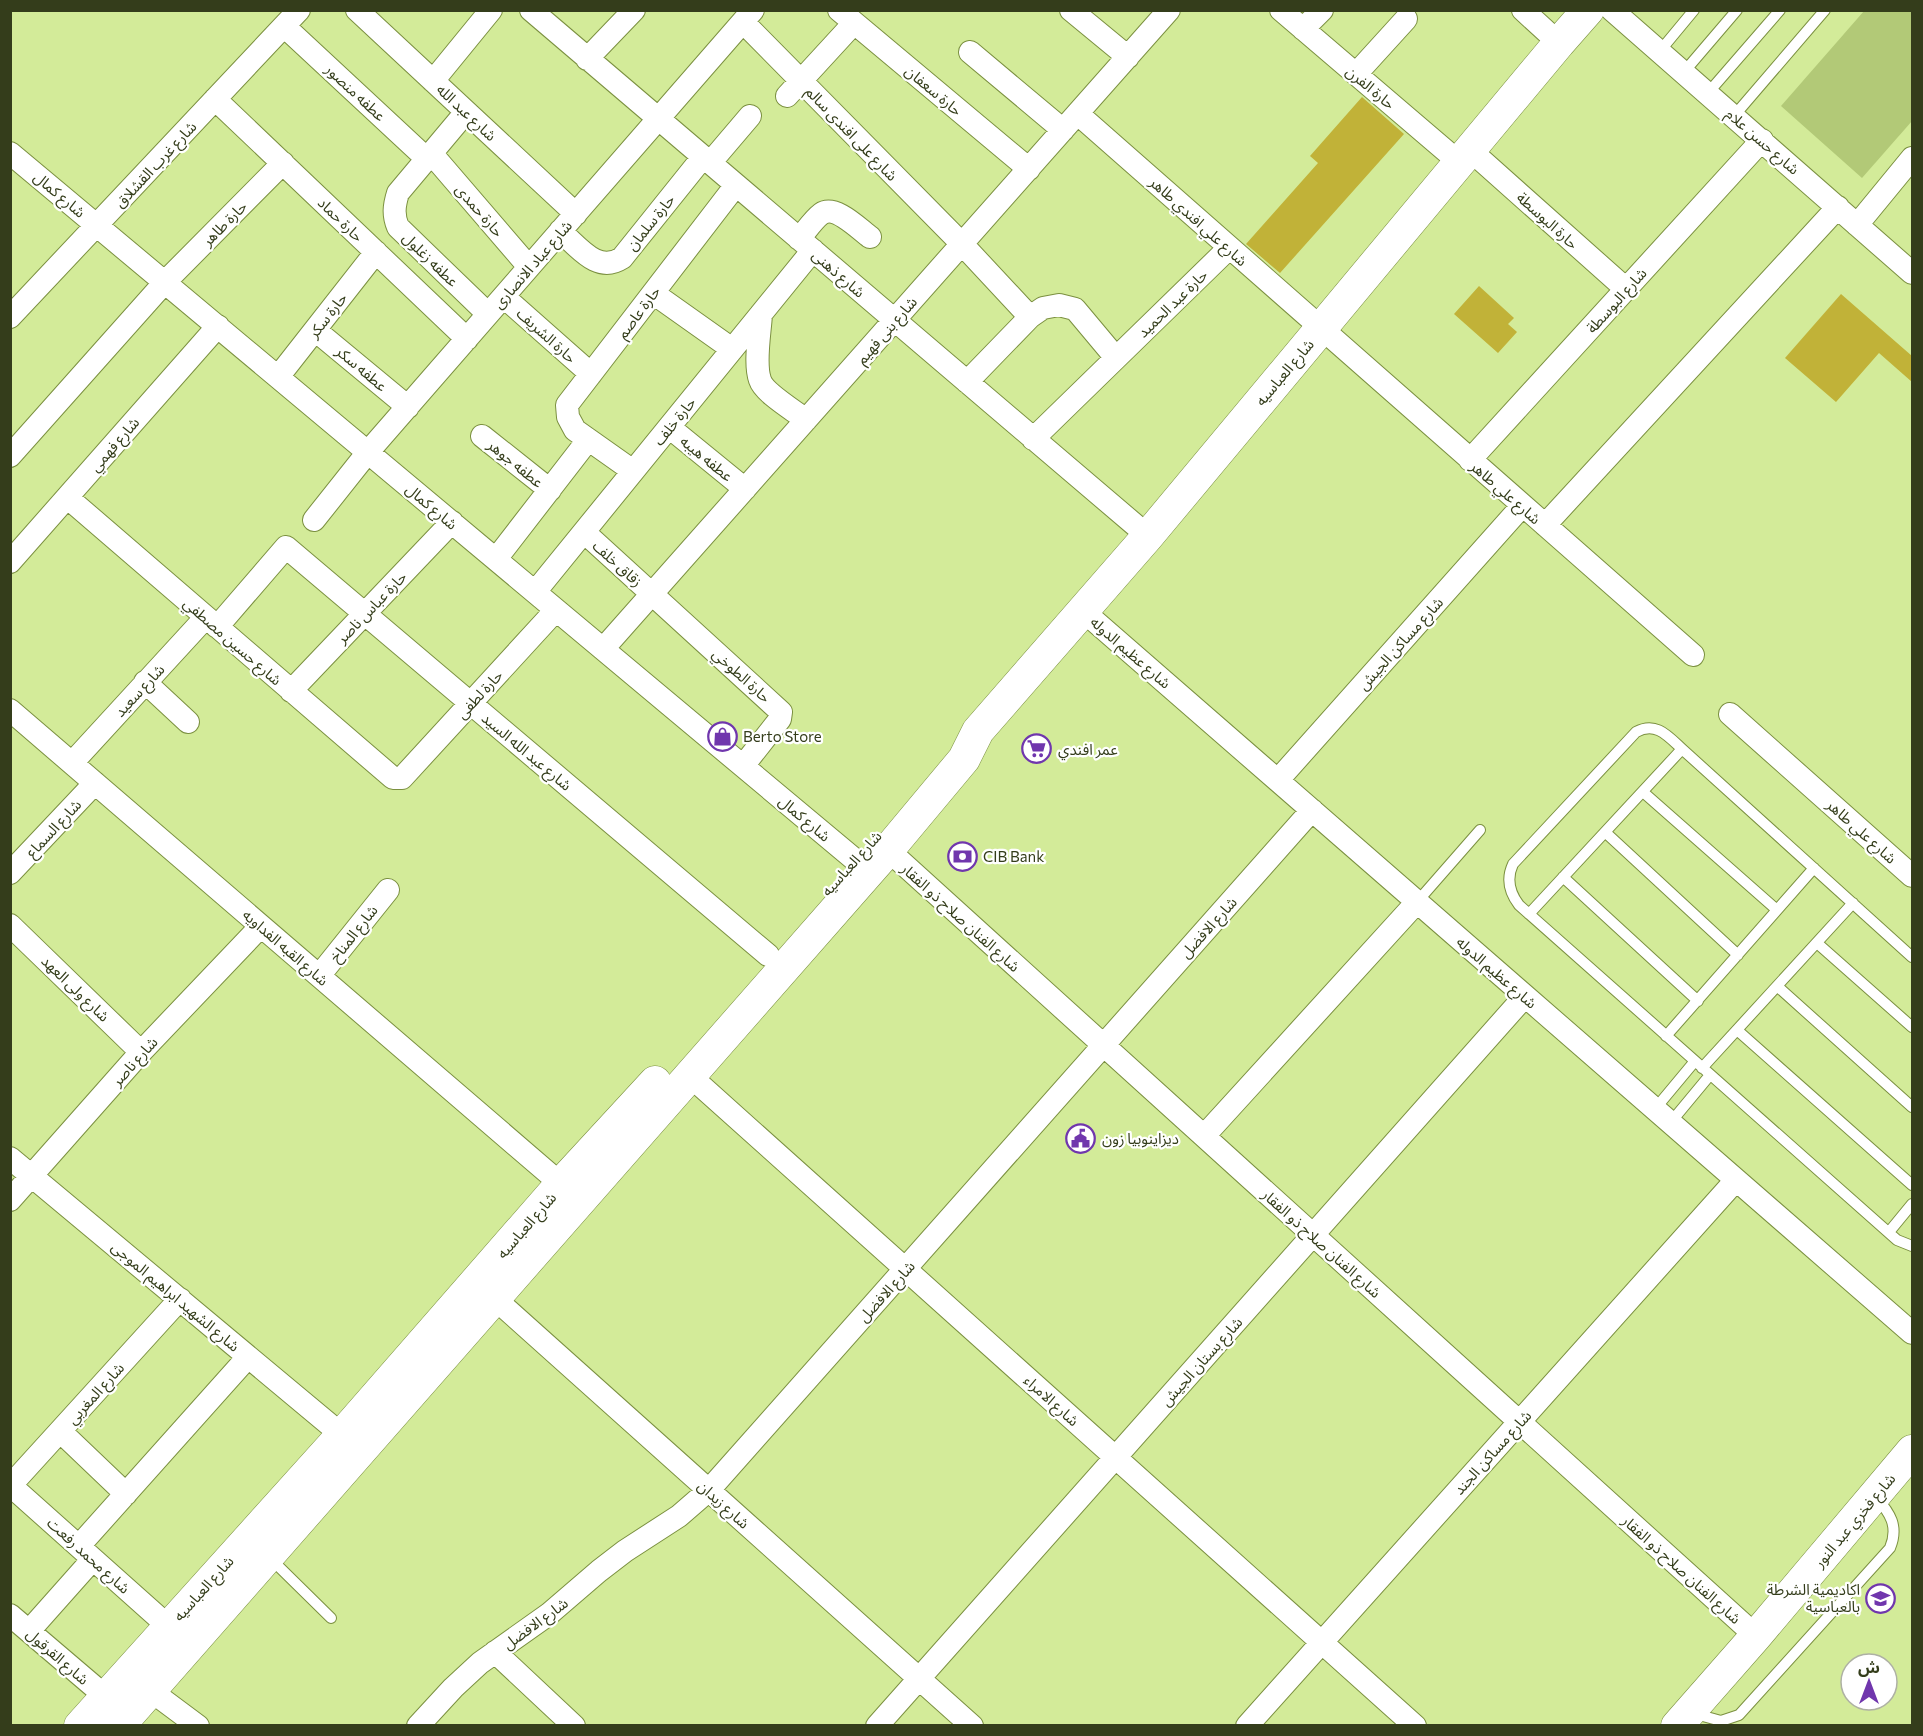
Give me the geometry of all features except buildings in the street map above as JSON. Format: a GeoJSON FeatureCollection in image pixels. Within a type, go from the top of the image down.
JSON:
{"type":"FeatureCollection","features":[{"type":"Feature","properties":{"kind":"main road","name":"شارع العباسيه"},"geometry":{"type":"LineString","coordinates":[[80,1725],[105,1696],[138,1681],[268,1556],[485,1290],[561,1184],[954,749],[978,730],[1148,536],[1558,43],[1588,10]]}},
{"type":"Feature","properties":{"kind":"main road","name":"شارع العباسيه"},"geometry":{"type":"LineString","coordinates":[[119,1725],[138,1681],[168,1626],[342,1435],[485,1290],[689,1075],[888,850],[964,759],[978,730]]}},
{"type":"Feature","properties":{"kind":"main road","name":"شارع فخري عبد النور"},"geometry":{"type":"LineString","coordinates":[[1683,1719],[1912,1451]]}},
{"type":"Feature","properties":{"kind":"street","name":"شارع عبد الله"},"geometry":{"type":"LineString","coordinates":[[357,10],[576,214]]}},
{"type":"Feature","properties":{"kind":"street"},"geometry":{"type":"LineString","coordinates":[[433,81],[491,10]]}},
{"type":"Feature","properties":{"kind":"street","name":"شارع ذهنى"},"geometry":{"type":"LineString","coordinates":[[531,10],[1148,536]]}},
{"type":"Feature","properties":{"kind":"street"},"geometry":{"type":"LineString","coordinates":[[587,59],[634,10]]}},
{"type":"Feature","properties":{"kind":"street"},"geometry":{"type":"LineString","coordinates":[[1071,10],[1128,57]]}},
{"type":"Feature","properties":{"kind":"street","name":"شارع بنى فهيم"},"geometry":{"type":"LineString","coordinates":[[603,649],[1169,10]]}},
{"type":"Feature","properties":{"kind":"street","name":"حارة الفرن"},"geometry":{"type":"LineString","coordinates":[[1281,10],[1356,75],[1465,156]]}},
{"type":"Feature","properties":{"kind":"street"},"geometry":{"type":"LineString","coordinates":[[1303,29],[1322,10]]}},
{"type":"Feature","properties":{"kind":"street"},"geometry":{"type":"LineString","coordinates":[[1523,10],[1558,43]]}},
{"type":"Feature","properties":{"kind":"street","name":"شارع حسن علام"},"geometry":{"type":"LineString","coordinates":[[1612,10],[1912,273]]}},
{"type":"Feature","properties":{"kind":"street","name":"شارع على افندى سالم"},"geometry":{"type":"LineString","coordinates":[[748,16],[794,88],[962,244],[1030,317]]}},
{"type":"Feature","properties":{"kind":"street","name":"شارع عباد الانصارى"},"geometry":{"type":"LineString","coordinates":[[314,520],[368,452],[748,16]]}},
{"type":"Feature","properties":{"kind":"street"},"geometry":{"type":"LineString","coordinates":[[794,88],[847,17]]}},
{"type":"Feature","properties":{"kind":"street","name":"حارة سعفان"},"geometry":{"type":"LineString","coordinates":[[847,17],[1029,169]]}},
{"type":"Feature","properties":{"kind":"street","name":"شارع غرب القشلاق"},"geometry":{"type":"LineString","coordinates":[[10,317],[291,18]]}},
{"type":"Feature","properties":{"kind":"street","name":"عطفه منصور"},"geometry":{"type":"LineString","coordinates":[[291,18],[429,156]]}},
{"type":"Feature","properties":{"kind":"street"},"geometry":{"type":"LineString","coordinates":[[1356,75],[1406,19]]}},
{"type":"Feature","properties":{"kind":"street","name":"شارع علي افندي طاهر"},"geometry":{"type":"LineString","coordinates":[[970,52],[1070,122],[1229,248],[1320,328]]}},
{"type":"Feature","properties":{"kind":"street","name":"حارة حماد"},"geometry":{"type":"LineString","coordinates":[[215,99],[467,339]]}},
{"type":"Feature","properties":{"kind":"street","name":"عطفه زغلول"},"geometry":{"type":"LineString","coordinates":[[466,112],[398,193],[394,204],[394,217],[398,227],[488,314]]}},
{"type":"Feature","properties":{"kind":"street"},"geometry":{"type":"LineString","coordinates":[[706,160],[750,116]]}},
{"type":"Feature","properties":{"kind":"street","name":"شارع البوسطة"},"geometry":{"type":"LineString","coordinates":[[1470,460],[1762,140]]}},
{"type":"Feature","properties":{"kind":"street","name":"شارع كمال"},"geometry":{"type":"LineString","coordinates":[[10,153],[854,859]]}},
{"type":"Feature","properties":{"kind":"street","name":"حارة حمدى"},"geometry":{"type":"LineString","coordinates":[[429,156],[529,267]]}},
{"type":"Feature","properties":{"kind":"street","name":"حارة البوسطة"},"geometry":{"type":"LineString","coordinates":[[1465,156],[1626,289]]}},
{"type":"Feature","properties":{"kind":"street"},"geometry":{"type":"LineString","coordinates":[[1857,225],[1912,158]]}},
{"type":"Feature","properties":{"kind":"street","name":"حارة سلمان"},"geometry":{"type":"LineString","coordinates":[[560,231],[597,262],[614,263],[622,258],[706,160]]}},
{"type":"Feature","properties":{"kind":"street","name":"حارة طاهر"},"geometry":{"type":"LineString","coordinates":[[10,456],[165,282],[282,164]]}},
{"type":"Feature","properties":{"kind":"street","name":"حارة عاصم"},"geometry":{"type":"LineString","coordinates":[[633,471],[575,430],[568,417],[567,405],[736,185]]}},
{"type":"Feature","properties":{"kind":"street"},"geometry":{"type":"LineString","coordinates":[[1545,525],[1838,207]]}},
{"type":"Feature","properties":{"kind":"street","name":"حارة خلف"},"geometry":{"type":"LineString","coordinates":[[535,592],[761,314],[806,245],[822,213],[836,212],[870,237]]}},
{"type":"Feature","properties":{"kind":"street","name":"حارة عبد الحميد"},"geometry":{"type":"LineString","coordinates":[[1033,439],[1229,248]]}},
{"type":"Feature","properties":{"kind":"street","name":"حارة سكر"},"geometry":{"type":"LineString","coordinates":[[278,377],[376,252]]}},
{"type":"Feature","properties":{"kind":"street"},"geometry":{"type":"LineString","coordinates":[[653,293],[732,349]]}},
{"type":"Feature","properties":{"kind":"street","name":"حارة الشريف"},"geometry":{"type":"LineString","coordinates":[[504,297],[591,374]]}},
{"type":"Feature","properties":{"kind":"street"},"geometry":{"type":"LineString","coordinates":[[967,382],[1030,317],[1043,308],[1059,305],[1076,309],[1116,358]]}},
{"type":"Feature","properties":{"kind":"street"},"geometry":{"type":"LineString","coordinates":[[761,314],[758,366],[760,382],[806,420]]}},
{"type":"Feature","properties":{"kind":"street","name":"شارع فهمي"},"geometry":{"type":"LineString","coordinates":[[10,562],[218,326]]}},
{"type":"Feature","properties":{"kind":"street","name":"شارع علي طاهر"},"geometry":{"type":"LineString","coordinates":[[1320,328],[1693,655]]}},
{"type":"Feature","properties":{"kind":"street","name":"عطفه سكر"},"geometry":{"type":"LineString","coordinates":[[315,330],[408,407]]}},
{"type":"Feature","properties":{"kind":"street","name":"عطفه هيبه"},"geometry":{"type":"LineString","coordinates":[[669,427],[745,489]]}},
{"type":"Feature","properties":{"kind":"street","name":"عطفه جوهر"},"geometry":{"type":"LineString","coordinates":[[482,436],[550,490]]}},
{"type":"Feature","properties":{"kind":"street"},"geometry":{"type":"LineString","coordinates":[[496,559],[588,440]]}},
{"type":"Feature","properties":{"kind":"street","name":"شارع حسين مصطفي"},"geometry":{"type":"LineString","coordinates":[[68,498],[386,774],[393,778],[402,778]]}},
{"type":"Feature","properties":{"kind":"street","name":"شارع مساكن الجيش"},"geometry":{"type":"LineString","coordinates":[[1278,780],[1522,506]]}},
{"type":"Feature","properties":{"kind":"street","name":"حارة عباس ناصر"},"geometry":{"type":"LineString","coordinates":[[291,691],[452,522]]}},
{"type":"Feature","properties":{"kind":"street","name":"زقاق خلف"},"geometry":{"type":"LineString","coordinates":[[584,532],[652,594]]}},
{"type":"Feature","properties":{"kind":"street","name":"شارع عبد الله السيد"},"geometry":{"type":"LineString","coordinates":[[211,622],[286,547],[768,955]]}},
{"type":"Feature","properties":{"kind":"street","name":"حارة الطوخي"},"geometry":{"type":"LineString","coordinates":[[652,594],[781,712],[780,719],[743,766]]}},
{"type":"Feature","properties":{"kind":"street","name":"حارة لطفى"},"geometry":{"type":"LineString","coordinates":[[402,778],[556,610]]}},
{"type":"Feature","properties":{"kind":"street","name":"شارع عظيم الدوله"},"geometry":{"type":"LineString","coordinates":[[1082,610],[1912,1333]]}},
{"type":"Feature","properties":{"kind":"street","name":"شارع سعيد"},"geometry":{"type":"LineString","coordinates":[[72,763],[145,682],[211,622]]}},
{"type":"Feature","properties":{"kind":"street"},"geometry":{"type":"LineString","coordinates":[[145,682],[188,723]]}},
{"type":"Feature","properties":{"kind":"street","name":"شارع القبه الفداويه"},"geometry":{"type":"LineString","coordinates":[[10,711],[561,1184]]}},
{"type":"Feature","properties":{"kind":"street","name":"شارع علي طاهر"},"geometry":{"type":"LineString","coordinates":[[1730,714],[1912,876]]}},
{"type":"Feature","properties":{"kind":"street","name":"شارع السماع"},"geometry":{"type":"LineString","coordinates":[[10,873],[94,783]]}},
{"type":"Feature","properties":{"kind":"street","name":"شارع الافضل"},"geometry":{"type":"LineString","coordinates":[[418,1725],[460,1681],[495,1652],[549,1614],[599,1570],[680,1516],[709,1490],[1312,810]]}},
{"type":"Feature","properties":{"kind":"street","name":"شارع الفنان صلاح ذو الفقار"},"geometry":{"type":"LineString","coordinates":[[888,850],[1756,1636]]}},
{"type":"Feature","properties":{"kind":"street","name":"شارع المناخ"},"geometry":{"type":"LineString","coordinates":[[319,976],[388,890]]}},
{"type":"Feature","properties":{"kind":"street"},"geometry":{"type":"LineString","coordinates":[[1204,1136],[1417,902]]}},
{"type":"Feature","properties":{"kind":"street","name":"شارع ولى العهد"},"geometry":{"type":"LineString","coordinates":[[10,925],[141,1052]]}},
{"type":"Feature","properties":{"kind":"street","name":"شارع ناصر"},"geometry":{"type":"LineString","coordinates":[[10,1200],[141,1052],[261,926]]}},
{"type":"Feature","properties":{"kind":"street","name":"شارع بستان الجيش"},"geometry":{"type":"LineString","coordinates":[[877,1725],[1525,996]]}},
{"type":"Feature","properties":{"kind":"street","name":"شارع الامراء"},"geometry":{"type":"LineString","coordinates":[[689,1075],[1415,1725]]}},
{"type":"Feature","properties":{"kind":"street","name":"شارع الشهيد ابراهيم الموجى"},"geometry":{"type":"LineString","coordinates":[[10,1158],[342,1435]]}},
{"type":"Feature","properties":{"kind":"street","name":"شارع مساكن الجند"},"geometry":{"type":"LineString","coordinates":[[1247,1725],[1736,1180]]}},
{"type":"Feature","properties":{"kind":"street","name":"شارع زيدان"},"geometry":{"type":"LineString","coordinates":[[485,1290],[972,1725]]}},
{"type":"Feature","properties":{"kind":"street","name":"شارع المغربي"},"geometry":{"type":"LineString","coordinates":[[11,1486],[180,1299]]}},
{"type":"Feature","properties":{"kind":"street"},"geometry":{"type":"LineString","coordinates":[[29,1631],[126,1494],[248,1357]]}},
{"type":"Feature","properties":{"kind":"street"},"geometry":{"type":"LineString","coordinates":[[60,1431],[126,1494]]}},
{"type":"Feature","properties":{"kind":"street","name":"شارع محمد رفعت"},"geometry":{"type":"LineString","coordinates":[[11,1486],[168,1626]]}},
{"type":"Feature","properties":{"kind":"street","name":"شارع القرقول"},"geometry":{"type":"LineString","coordinates":[[10,1615],[105,1696]]}},
{"type":"Feature","properties":{"kind":"street"},"geometry":{"type":"LineString","coordinates":[[495,1652],[574,1725]]}},
{"type":"Feature","properties":{"kind":"street"},"geometry":{"type":"LineString","coordinates":[[138,1681],[198,1725]]}},
{"type":"Feature","properties":{"kind":"lane"},"geometry":{"type":"LineString","coordinates":[[1660,51],[1694,10]]}},
{"type":"Feature","properties":{"kind":"lane"},"geometry":{"type":"LineString","coordinates":[[1684,72],[1737,10]]}},
{"type":"Feature","properties":{"kind":"lane"},"geometry":{"type":"LineString","coordinates":[[1708,93],[1779,10]]}},
{"type":"Feature","properties":{"kind":"lane"},"geometry":{"type":"LineString","coordinates":[[1734,116],[1825,10]]}},
{"type":"Feature","properties":{"kind":"lane"},"geometry":{"type":"LineString","coordinates":[[1912,957],[1662,730],[1656,728],[1636,732],[1513,864],[1508,880],[1509,889],[1519,905],[1889,1232],[1904,1244],[1912,1246]]}},
{"type":"Feature","properties":{"kind":"lane"},"geometry":{"type":"LineString","coordinates":[[1529,914],[1682,749]]}},
{"type":"Feature","properties":{"kind":"lane"},"geometry":{"type":"LineString","coordinates":[[1642,792],[1777,910]]}},
{"type":"Feature","properties":{"kind":"lane"},"geometry":{"type":"LineString","coordinates":[[1417,902],[1480,830]]}},
{"type":"Feature","properties":{"kind":"lane"},"geometry":{"type":"LineString","coordinates":[[1605,832],[1738,955]]}},
{"type":"Feature","properties":{"kind":"lane"},"geometry":{"type":"LineString","coordinates":[[1666,1036],[1814,868]]}},
{"type":"Feature","properties":{"kind":"lane"},"geometry":{"type":"LineString","coordinates":[[1563,878],[1698,1001]]}},
{"type":"Feature","properties":{"kind":"lane"},"geometry":{"type":"LineString","coordinates":[[1663,1115],[1702,1068],[1853,903]]}},
{"type":"Feature","properties":{"kind":"lane"},"geometry":{"type":"LineString","coordinates":[[1816,943],[1912,1027]]}},
{"type":"Feature","properties":{"kind":"lane"},"geometry":{"type":"LineString","coordinates":[[1777,986],[1912,1107]]}},
{"type":"Feature","properties":{"kind":"lane"},"geometry":{"type":"LineString","coordinates":[[1737,1030],[1912,1185]]}},
{"type":"Feature","properties":{"kind":"lane"},"geometry":{"type":"LineString","coordinates":[[1663,1115],[1702,1068]]}},
{"type":"Feature","properties":{"kind":"lane"},"geometry":{"type":"LineString","coordinates":[[1889,1232],[1912,1204]]}},
{"type":"Feature","properties":{"kind":"lane"},"geometry":{"type":"LineString","coordinates":[[1683,1719],[1721,1721],[1739,1715],[1890,1548],[1895,1534],[1894,1523],[1890,1513],[1875,1495]]}},
{"type":"Feature","properties":{"kind":"lane"},"geometry":{"type":"LineString","coordinates":[[268,1556],[331,1618]]}},
{"type":"Feature","properties":{"kind":"green space"},"geometry":{"type":"Polygon","coordinates":[[[1864,11],[1912,11],[1912,121],[1862,178],[1781,106],[1864,11]]]}},
{"type":"Feature","properties":{"kind":"place","name":"Berto Store"},"geometry":{"type":"Point","coordinates":[722,736]}},
{"type":"Feature","properties":{"kind":"place","name":"عمر افندي"},"geometry":{"type":"Point","coordinates":[1037,749]}},
{"type":"Feature","properties":{"kind":"place","name":"CIB Bank"},"geometry":{"type":"Point","coordinates":[962,856]}},
{"type":"Feature","properties":{"kind":"place","name":"ديزاينوبيا زون"},"geometry":{"type":"Point","coordinates":[1081,1138]}},
{"type":"Feature","properties":{"kind":"place","name":"اكاديمية الشرطة بالعباسية"},"geometry":{"type":"Point","coordinates":[1881,1598]}}]}
